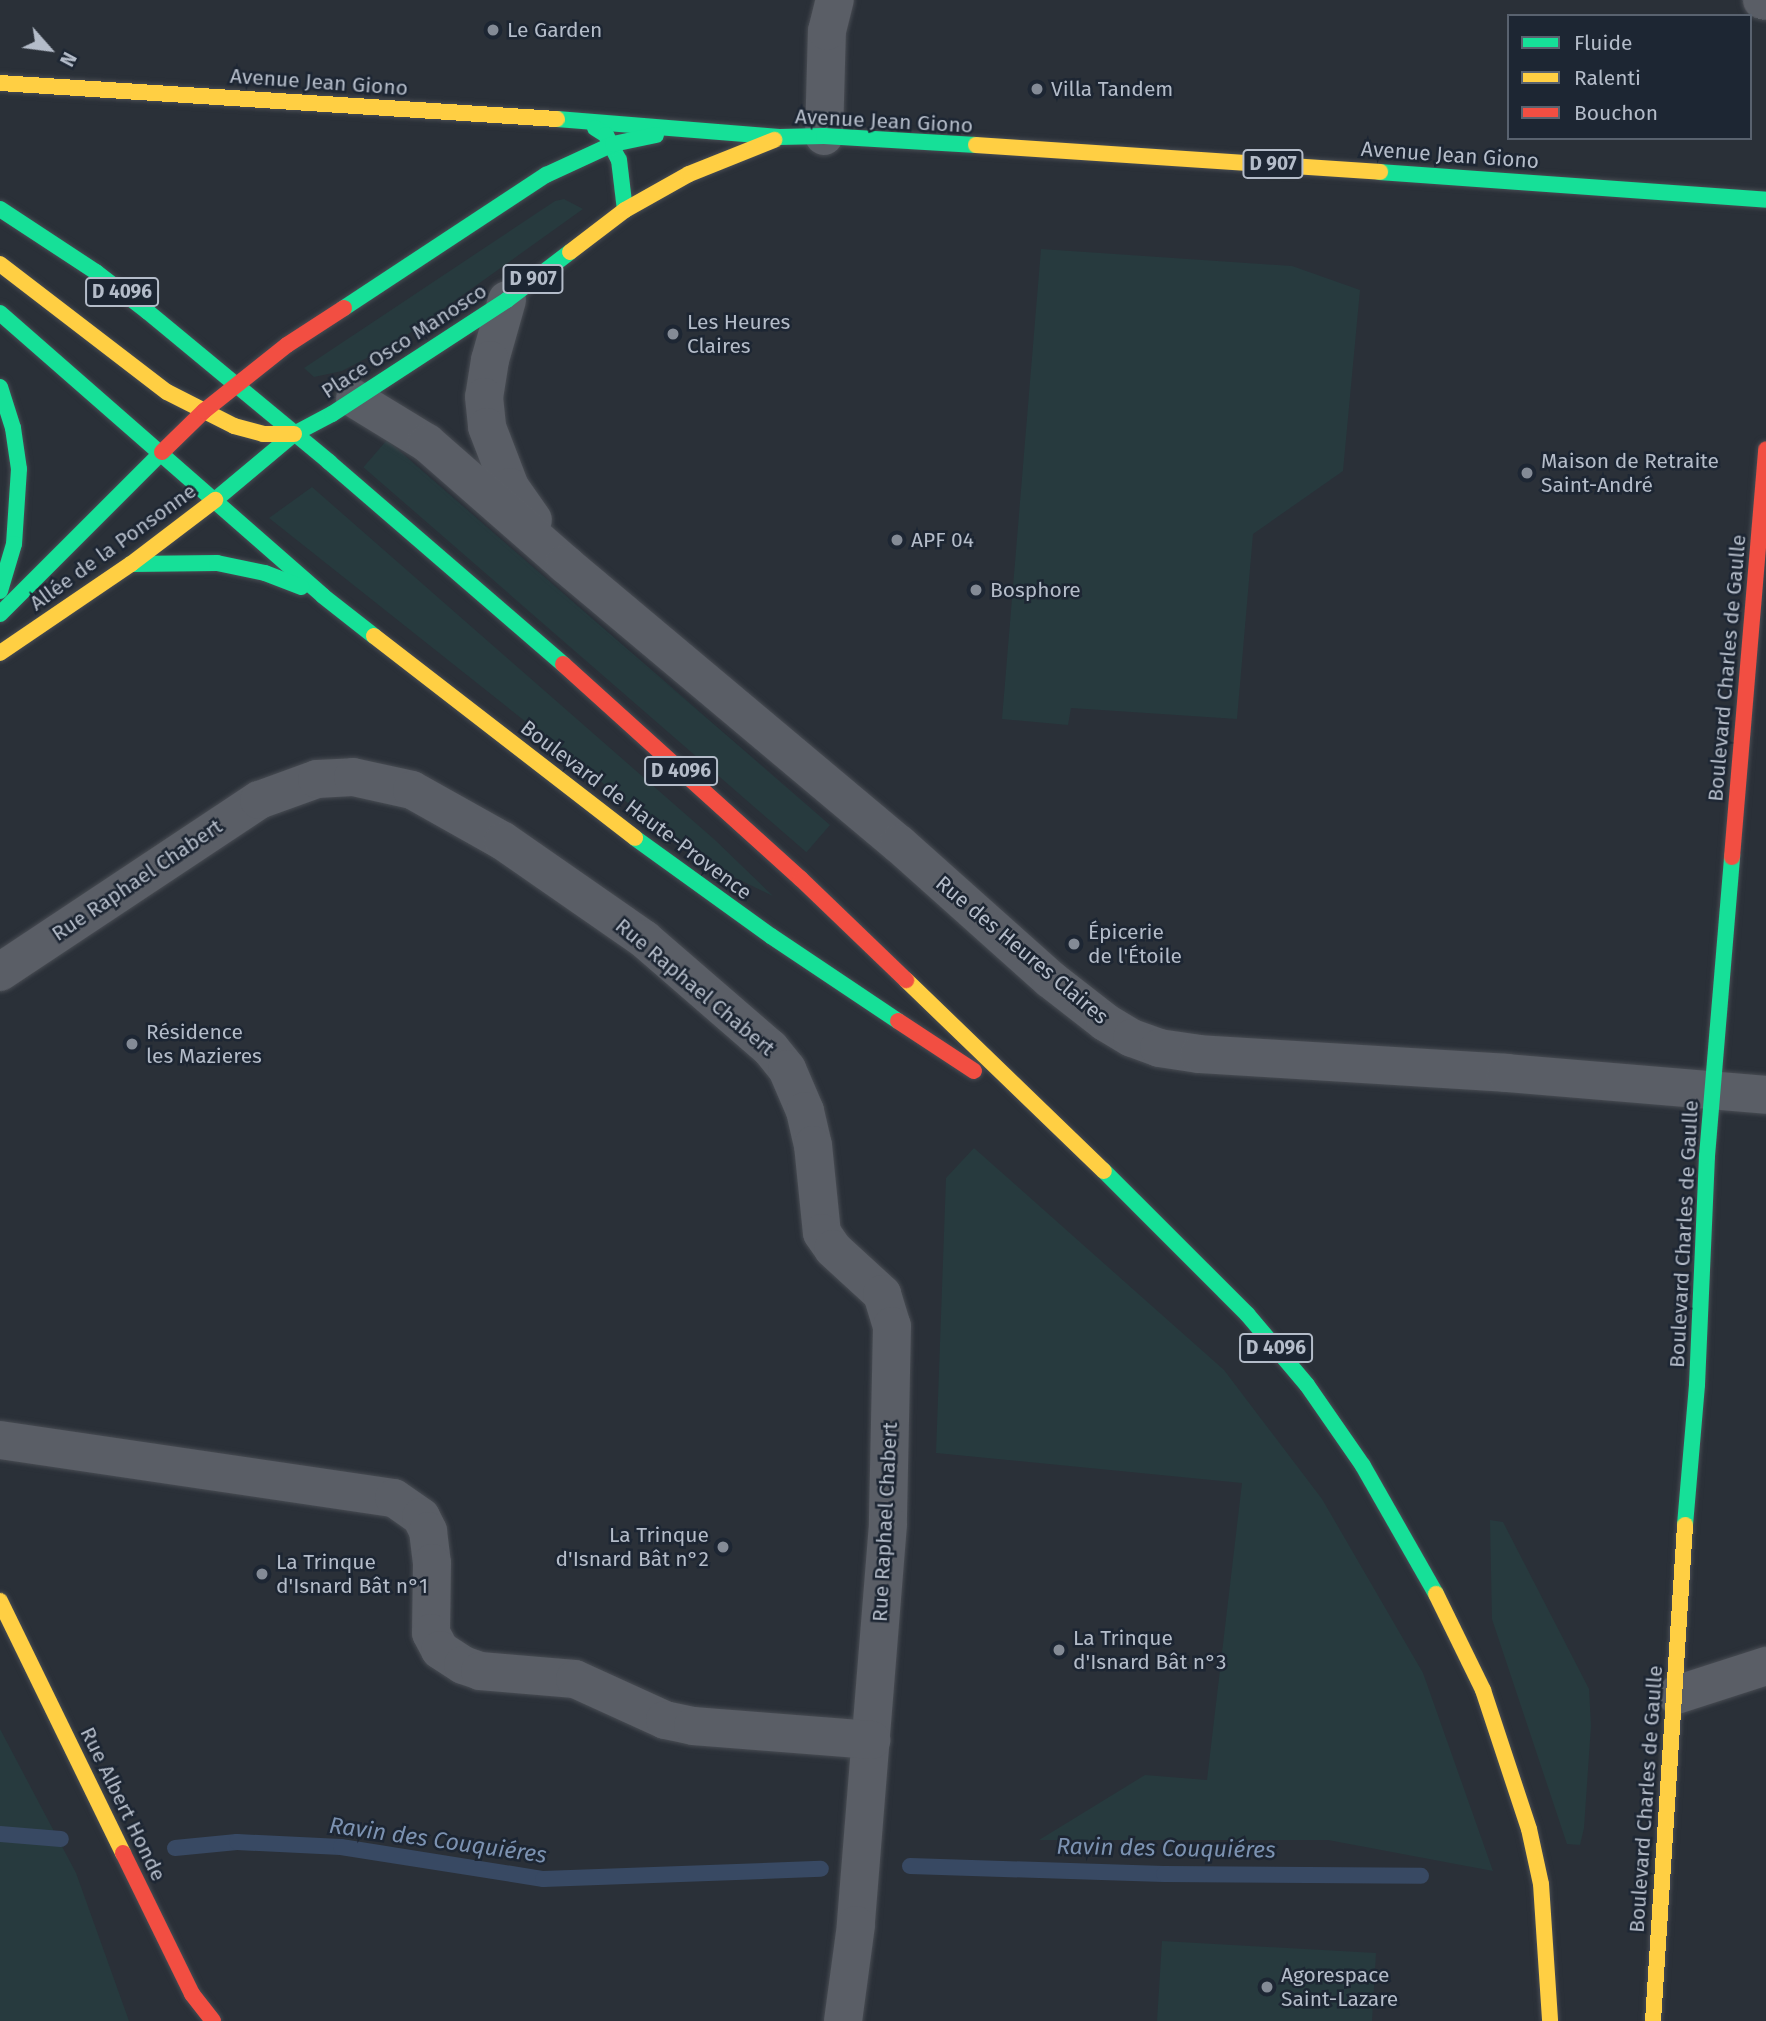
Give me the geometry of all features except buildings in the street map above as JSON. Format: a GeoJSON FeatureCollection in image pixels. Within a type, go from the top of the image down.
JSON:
{"type":"FeatureCollection","features":[{"type":"Feature","properties":{"kind":"main road","name":"Avenue Jean Giono"},"geometry":{"type":"LineString","coordinates":[[0,83],[573,119],[779,137],[824,136],[1303,166],[1766,200]]}},
{"type":"Feature","properties":{"kind":"main road"},"geometry":{"type":"LineString","coordinates":[[573,119],[598,129],[613,144],[622,171],[625,210]]}},
{"type":"Feature","properties":{"kind":"main road","name":"D 907"},"geometry":{"type":"LineString","coordinates":[[236,384],[287,345],[547,175],[613,144],[682,129]]}},
{"type":"Feature","properties":{"kind":"main road","name":"Place Osco Manosco"},"geometry":{"type":"LineString","coordinates":[[215,499],[294,434],[355,399],[507,300],[625,210],[689,174],[779,137]]}},
{"type":"Feature","properties":{"kind":"main road","name":"D 4096"},"geometry":{"type":"LineString","coordinates":[[0,209],[96,272],[294,434]]}},
{"type":"Feature","properties":{"kind":"main road"},"geometry":{"type":"LineString","coordinates":[[0,264],[148,380],[234,426],[263,434],[294,434]]}},
{"type":"Feature","properties":{"kind":"main road","name":"D 4096"},"geometry":{"type":"LineString","coordinates":[[0,313],[215,499]]}},
{"type":"Feature","properties":{"kind":"main road","name":"Allée de la Ponsonne"},"geometry":{"type":"LineString","coordinates":[[0,614],[204,411],[236,384]]}},
{"type":"Feature","properties":{"kind":"main road"},"geometry":{"type":"LineString","coordinates":[[0,387],[13,428],[19,469],[14,544],[0,591]]}},
{"type":"Feature","properties":{"kind":"main road","name":"Boulevard de Haute-Provence"},"geometry":{"type":"LineString","coordinates":[[294,434],[539,643],[802,879],[1054,1125],[1165,1229],[1247,1314],[1307,1385],[1363,1466],[1447,1613],[1483,1690],[1529,1829],[1541,1884],[1550,2021]]}},
{"type":"Feature","properties":{"kind":"main road","name":"Boulevard Charles de Gaulle"},"geometry":{"type":"LineString","coordinates":[[1653,2021],[1676,1695],[1682,1558],[1697,1385],[1712,1089],[1766,449]]}},
{"type":"Feature","properties":{"kind":"main road","name":"Allée de la Ponsonne"},"geometry":{"type":"LineString","coordinates":[[0,653],[131,564],[215,499]]}},
{"type":"Feature","properties":{"kind":"main road","name":"Boulevard de Haute-Provence"},"geometry":{"type":"LineString","coordinates":[[215,499],[323,596],[655,853],[771,936],[1054,1125]]}},
{"type":"Feature","properties":{"kind":"main road"},"geometry":{"type":"LineString","coordinates":[[131,564],[217,563],[265,573],[323,596]]}},
{"type":"Feature","properties":{"kind":"main road","name":"Rue Albert Honde"},"geometry":{"type":"LineString","coordinates":[[0,1601],[192,1994],[213,2021]]}},
{"type":"Feature","properties":{"kind":"street"},"geometry":{"type":"LineString","coordinates":[[824,136],[825,48],[835,0]]}},
{"type":"Feature","properties":{"kind":"street","name":"Rue des Heures Claires"},"geometry":{"type":"LineString","coordinates":[[507,300],[484,397],[487,427],[510,487],[565,564]]}},
{"type":"Feature","properties":{"kind":"street","name":"Rue des Heures Claires"},"geometry":{"type":"LineString","coordinates":[[355,399],[427,443],[565,564],[899,844],[1050,979],[1105,1022],[1132,1038],[1159,1048],[1199,1054],[1766,1095]]}},
{"type":"Feature","properties":{"kind":"street","name":"Rue Raphael Chabert"},"geometry":{"type":"LineString","coordinates":[[0,972],[259,800],[317,779],[352,777],[412,790],[503,841],[644,939],[761,1038],[787,1069],[805,1111],[813,1144],[822,1233],[833,1249],[882,1294],[892,1326],[888,1524],[856,1925],[843,2021]]}},
{"type":"Feature","properties":{"kind":"street"},"geometry":{"type":"LineString","coordinates":[[0,1440],[394,1498],[421,1517],[428,1531],[432,1563],[431,1633],[440,1650],[463,1665],[480,1671],[575,1679],[665,1720],[693,1726],[872,1740]]}},
{"type":"Feature","properties":{"kind":"street"},"geometry":{"type":"LineString","coordinates":[[1676,1695],[1766,1666]]}},
{"type":"Feature","properties":{"kind":"green space"},"geometry":{"type":"Polygon","coordinates":[[[564,199],[583,209],[397,342],[342,371],[314,377],[304,368],[555,201],[564,199]]]}},
{"type":"Feature","properties":{"kind":"green space"},"geometry":{"type":"Polygon","coordinates":[[[1041,249],[1292,266],[1360,290],[1343,471],[1253,534],[1237,719],[1071,708],[1068,725],[1002,719],[1041,249]]]}},
{"type":"Feature","properties":{"kind":"green space"},"geometry":{"type":"Polygon","coordinates":[[[387,440],[830,825],[806,852],[363,467],[387,440]]]}},
{"type":"Feature","properties":{"kind":"green space"},"geometry":{"type":"Polygon","coordinates":[[[312,487],[715,840],[773,896],[701,861],[269,518],[312,487]]]}},
{"type":"Feature","properties":{"kind":"green space"},"geometry":{"type":"Polygon","coordinates":[[[974,1148],[1224,1370],[1322,1499],[1423,1673],[1493,1871],[1328,1840],[1039,1840],[1145,1775],[1207,1780],[1242,1483],[936,1453],[946,1178],[974,1148]]]}},
{"type":"Feature","properties":{"kind":"green space"},"geometry":{"type":"Polygon","coordinates":[[[1490,1520],[1503,1522],[1589,1689],[1591,1726],[1584,1828],[1580,1845],[1567,1844],[1492,1619],[1490,1520]]]}},
{"type":"Feature","properties":{"kind":"green space"},"geometry":{"type":"Polygon","coordinates":[[[0,1729],[76,1873],[129,2021],[0,2021],[0,1729]]]}},
{"type":"Feature","properties":{"kind":"green space","name":"Agorespace Saint-Lazare"},"geometry":{"type":"Polygon","coordinates":[[[1162,1941],[1376,1953],[1372,2021],[1157,2021],[1162,1941]]]}},
{"type":"Feature","properties":{"kind":"waterway","name":"Ravin des Couquiéres"},"geometry":{"type":"LineString","coordinates":[[0,1834],[61,1839]]}},
{"type":"Feature","properties":{"kind":"waterway","name":"Ravin des Couquiéres"},"geometry":{"type":"LineString","coordinates":[[175,1848],[237,1842],[341,1847],[543,1879],[821,1869]]}},
{"type":"Feature","properties":{"kind":"waterway","name":"Ravin des Couquiéres"},"geometry":{"type":"LineString","coordinates":[[910,1866],[1164,1874],[1421,1876]]}},
{"type":"Feature","properties":{"kind":"traffic: fast"},"geometry":{"type":"LineString","coordinates":[[557,119],[779,137],[824,136],[976,145]]}},
{"type":"Feature","properties":{"kind":"traffic: fast"},"geometry":{"type":"LineString","coordinates":[[595,128],[606,135],[619,160],[625,210]]}},
{"type":"Feature","properties":{"kind":"traffic: fast"},"geometry":{"type":"LineString","coordinates":[[344,308],[546,175],[613,144],[656,135]]}},
{"type":"Feature","properties":{"kind":"traffic: fast"},"geometry":{"type":"LineString","coordinates":[[1380,172],[1766,200]]}},
{"type":"Feature","properties":{"kind":"traffic: fast"},"geometry":{"type":"LineString","coordinates":[[0,209],[96,272],[148,312],[329,462],[563,664]]}},
{"type":"Feature","properties":{"kind":"traffic: fast"},"geometry":{"type":"LineString","coordinates":[[215,500],[294,434],[332,414],[507,300],[570,252]]}},
{"type":"Feature","properties":{"kind":"traffic: fast"},"geometry":{"type":"LineString","coordinates":[[0,313],[323,596],[374,636]]}},
{"type":"Feature","properties":{"kind":"traffic: fast"},"geometry":{"type":"LineString","coordinates":[[0,387],[13,428],[19,469],[14,544],[0,591]]}},
{"type":"Feature","properties":{"kind":"traffic: fast"},"geometry":{"type":"LineString","coordinates":[[0,614],[162,452]]}},
{"type":"Feature","properties":{"kind":"traffic: fast"},"geometry":{"type":"LineString","coordinates":[[131,564],[217,563],[265,573],[301,587]]}},
{"type":"Feature","properties":{"kind":"traffic: fast"},"geometry":{"type":"LineString","coordinates":[[635,838],[771,936],[898,1021]]}},
{"type":"Feature","properties":{"kind":"traffic: fast"},"geometry":{"type":"LineString","coordinates":[[1685,1525],[1697,1385],[1707,1156],[1732,857]]}},
{"type":"Feature","properties":{"kind":"traffic: fast"},"geometry":{"type":"LineString","coordinates":[[1104,1171],[1247,1314],[1307,1385],[1363,1466],[1436,1594]]}},
{"type":"Feature","properties":{"kind":"traffic: slow"},"geometry":{"type":"LineString","coordinates":[[0,83],[557,119]]}},
{"type":"Feature","properties":{"kind":"traffic: slow"},"geometry":{"type":"LineString","coordinates":[[570,252],[625,210],[689,174],[774,140]]}},
{"type":"Feature","properties":{"kind":"traffic: slow"},"geometry":{"type":"LineString","coordinates":[[976,145],[1380,172]]}},
{"type":"Feature","properties":{"kind":"traffic: slow"},"geometry":{"type":"LineString","coordinates":[[0,264],[167,392],[234,426],[263,434],[294,434]]}},
{"type":"Feature","properties":{"kind":"traffic: slow"},"geometry":{"type":"LineString","coordinates":[[0,653],[131,564],[215,500]]}},
{"type":"Feature","properties":{"kind":"traffic: slow"},"geometry":{"type":"LineString","coordinates":[[374,636],[635,838]]}},
{"type":"Feature","properties":{"kind":"traffic: slow"},"geometry":{"type":"LineString","coordinates":[[906,980],[1104,1171]]}},
{"type":"Feature","properties":{"kind":"traffic: slow"},"geometry":{"type":"LineString","coordinates":[[1653,2021],[1685,1525]]}},
{"type":"Feature","properties":{"kind":"traffic: slow"},"geometry":{"type":"LineString","coordinates":[[1436,1594],[1483,1690],[1529,1829],[1541,1884],[1550,2021]]}},
{"type":"Feature","properties":{"kind":"traffic: slow"},"geometry":{"type":"LineString","coordinates":[[0,1601],[123,1853]]}},
{"type":"Feature","properties":{"kind":"traffic: jam"},"geometry":{"type":"LineString","coordinates":[[162,452],[204,411],[287,345],[344,308]]}},
{"type":"Feature","properties":{"kind":"traffic: jam"},"geometry":{"type":"LineString","coordinates":[[1732,857],[1766,449]]}},
{"type":"Feature","properties":{"kind":"traffic: jam"},"geometry":{"type":"LineString","coordinates":[[563,664],[801,879],[906,980]]}},
{"type":"Feature","properties":{"kind":"traffic: jam"},"geometry":{"type":"LineString","coordinates":[[898,1021],[974,1071]]}},
{"type":"Feature","properties":{"kind":"traffic: jam"},"geometry":{"type":"LineString","coordinates":[[123,1853],[192,1994],[213,2021]]}},
{"type":"Feature","properties":{"kind":"place","name":"Le Garden"},"geometry":{"type":"Point","coordinates":[493,30]}},
{"type":"Feature","properties":{"kind":"place","name":"Villa Tandem"},"geometry":{"type":"Point","coordinates":[1037,89]}},
{"type":"Feature","properties":{"kind":"place","name":"Les Heures Claires"},"geometry":{"type":"Point","coordinates":[673,334]}},
{"type":"Feature","properties":{"kind":"place","name":"Maison de Retraite Saint-André"},"geometry":{"type":"Point","coordinates":[1527,473]}},
{"type":"Feature","properties":{"kind":"place","name":"APF 04"},"geometry":{"type":"Point","coordinates":[897,540]}},
{"type":"Feature","properties":{"kind":"place","name":"Bosphore"},"geometry":{"type":"Point","coordinates":[976,590]}},
{"type":"Feature","properties":{"kind":"place","name":"Épicerie de l'Étoile"},"geometry":{"type":"Point","coordinates":[1074,944]}},
{"type":"Feature","properties":{"kind":"place","name":"Résidence les Mazieres"},"geometry":{"type":"Point","coordinates":[132,1044]}},
{"type":"Feature","properties":{"kind":"place","name":"La Trinque d'Isnard Bât n°2"},"geometry":{"type":"Point","coordinates":[723,1547]}},
{"type":"Feature","properties":{"kind":"place","name":"La Trinque d'Isnard Bât n°1"},"geometry":{"type":"Point","coordinates":[262,1574]}},
{"type":"Feature","properties":{"kind":"place","name":"La Trinque d'Isnard Bât n°3"},"geometry":{"type":"Point","coordinates":[1059,1650]}},
{"type":"Feature","properties":{"kind":"place","name":"Agorespace Saint-Lazare"},"geometry":{"type":"Point","coordinates":[1267,1987]}}]}
